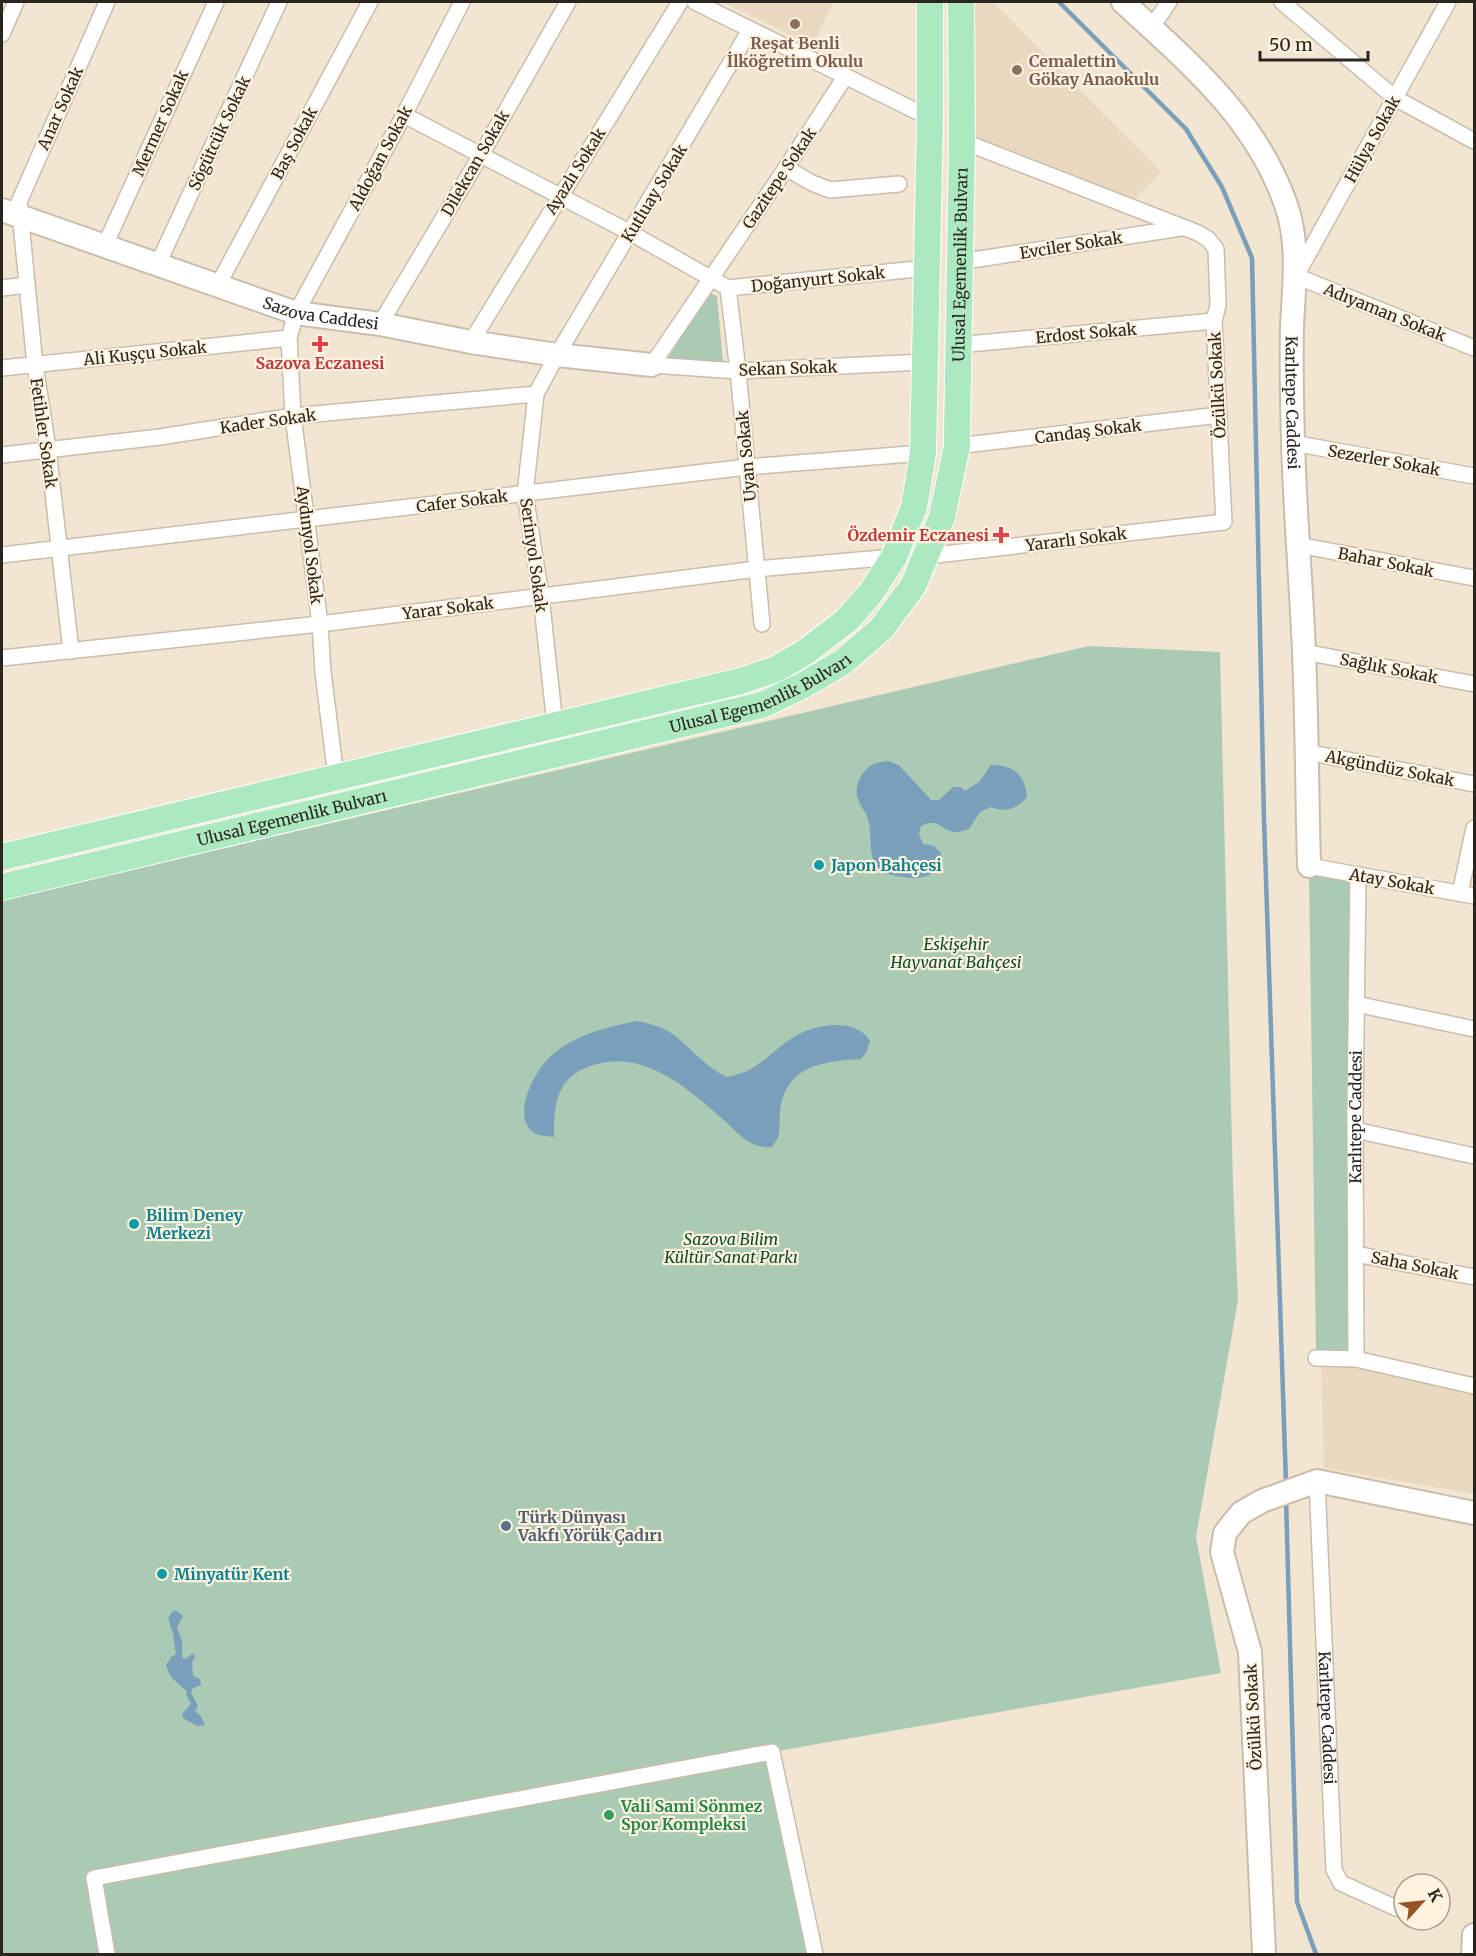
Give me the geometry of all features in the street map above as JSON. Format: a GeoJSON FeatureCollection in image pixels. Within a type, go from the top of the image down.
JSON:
{"type":"FeatureCollection","features":[{"type":"Feature","properties":{"kind":"main road","name":"Ulusal Egemenlik Bulvarı"},"geometry":{"type":"LineString","coordinates":[[2,858],[741,681],[776,669],[804,653],[846,621],[870,594],[894,557],[914,507],[923,453],[930,118],[930,2]]}},
{"type":"Feature","properties":{"kind":"main road","name":"Ulusal Egemenlik Bulvarı"},"geometry":{"type":"LineString","coordinates":[[2,887],[762,705],[802,686],[843,662],[881,629],[913,586],[927,556],[942,517],[957,446],[962,141],[961,2]]}},
{"type":"Feature","properties":{"kind":"main road"},"geometry":{"type":"LineString","coordinates":[[930,118],[962,141]]}},
{"type":"Feature","properties":{"kind":"street"},"geometry":{"type":"LineString","coordinates":[[2,34],[16,2]]}},
{"type":"Feature","properties":{"kind":"street","name":"Anar Sokak"},"geometry":{"type":"LineString","coordinates":[[11,213],[19,202],[106,2]]}},
{"type":"Feature","properties":{"kind":"street","name":"Mermer Sokak"},"geometry":{"type":"LineString","coordinates":[[105,245],[216,2]]}},
{"type":"Feature","properties":{"kind":"street","name":"Sögütcük Sokak"},"geometry":{"type":"LineString","coordinates":[[158,264],[279,2]]}},
{"type":"Feature","properties":{"kind":"street","name":"Baş Sokak"},"geometry":{"type":"LineString","coordinates":[[218,285],[370,2]]}},
{"type":"Feature","properties":{"kind":"street","name":"Aldoğan Sokak"},"geometry":{"type":"LineString","coordinates":[[296,313],[404,115],[462,2]]}},
{"type":"Feature","properties":{"kind":"street","name":"Dilekcan Sokak"},"geometry":{"type":"LineString","coordinates":[[380,324],[481,155],[568,2]]}},
{"type":"Feature","properties":{"kind":"street","name":"Ayazlı Sokak"},"geometry":{"type":"LineString","coordinates":[[471,342],[680,2]]}},
{"type":"Feature","properties":{"kind":"street"},"geometry":{"type":"LineString","coordinates":[[695,2],[930,118]]}},
{"type":"Feature","properties":{"kind":"street","name":"Karlıtepe Caddesi"},"geometry":{"type":"LineString","coordinates":[[1123,2],[1216,90],[1244,123],[1270,165],[1286,204],[1296,276],[1292,327],[1293,443],[1304,652],[1309,866]]}},
{"type":"Feature","properties":{"kind":"street"},"geometry":{"type":"LineString","coordinates":[[1151,28],[1169,2]]}},
{"type":"Feature","properties":{"kind":"street"},"geometry":{"type":"LineString","coordinates":[[1282,2],[1395,98],[1474,141]]}},
{"type":"Feature","properties":{"kind":"street","name":"Hülya Sokak"},"geometry":{"type":"LineString","coordinates":[[1296,276],[1395,98],[1444,3]]}},
{"type":"Feature","properties":{"kind":"street","name":"Kutluay Sokak"},"geometry":{"type":"LineString","coordinates":[[557,355],[750,30]]}},
{"type":"Feature","properties":{"kind":"street","name":"Gazitepe Sokak"},"geometry":{"type":"LineString","coordinates":[[652,366],[845,77]]}},
{"type":"Feature","properties":{"kind":"street","name":"Doğanyurt Sokak"},"geometry":{"type":"LineString","coordinates":[[404,115],[631,233],[728,288],[927,268]]}},
{"type":"Feature","properties":{"kind":"street"},"geometry":{"type":"LineString","coordinates":[[962,141],[1183,228]]}},
{"type":"Feature","properties":{"kind":"street"},"geometry":{"type":"LineString","coordinates":[[786,168],[830,190],[899,184]]}},
{"type":"Feature","properties":{"kind":"street","name":"Sazova Caddesi"},"geometry":{"type":"LineString","coordinates":[[11,213],[296,313],[380,324],[471,342],[557,355],[652,366]]}},
{"type":"Feature","properties":{"kind":"street","name":"Fetihler Sokak"},"geometry":{"type":"LineString","coordinates":[[11,213],[26,285],[48,449],[71,651]]}},
{"type":"Feature","properties":{"kind":"street","name":"Özülkü Sokak"},"geometry":{"type":"LineString","coordinates":[[1183,228],[1208,239],[1216,249],[1218,305],[1214,321],[1224,522]]}},
{"type":"Feature","properties":{"kind":"street","name":"Evciler Sokak"},"geometry":{"type":"LineString","coordinates":[[959,262],[1183,228]]}},
{"type":"Feature","properties":{"kind":"street","name":"Adıyaman Sokak"},"geometry":{"type":"LineString","coordinates":[[1296,276],[1474,348]]}},
{"type":"Feature","properties":{"kind":"street"},"geometry":{"type":"LineString","coordinates":[[2,288],[26,285]]}},
{"type":"Feature","properties":{"kind":"street","name":"Uyan Sokak"},"geometry":{"type":"LineString","coordinates":[[728,288],[762,624]]}},
{"type":"Feature","properties":{"kind":"street","name":"Aydınyol Sokak"},"geometry":{"type":"LineString","coordinates":[[296,313],[290,338],[293,416],[320,624],[323,672],[336,777]]}},
{"type":"Feature","properties":{"kind":"street","name":"Erdost Sokak"},"geometry":{"type":"LineString","coordinates":[[958,345],[1214,321]]}},
{"type":"Feature","properties":{"kind":"street","name":"Ali Kuşçu Sokak"},"geometry":{"type":"LineString","coordinates":[[2,368],[290,338]]}},
{"type":"Feature","properties":{"kind":"street","name":"Serinyol Sokak"},"geometry":{"type":"LineString","coordinates":[[555,725],[541,597],[525,494],[536,394],[557,355]]}},
{"type":"Feature","properties":{"kind":"street","name":"Sekan Sokak"},"geometry":{"type":"LineString","coordinates":[[652,366],[738,371],[924,362]]}},
{"type":"Feature","properties":{"kind":"street","name":"Kader Sokak"},"geometry":{"type":"LineString","coordinates":[[2,455],[160,437],[293,416],[536,394]]}},
{"type":"Feature","properties":{"kind":"street","name":"Candaş Sokak"},"geometry":{"type":"LineString","coordinates":[[957,446],[1219,415]]}},
{"type":"Feature","properties":{"kind":"street","name":"Sezerler Sokak"},"geometry":{"type":"LineString","coordinates":[[1293,443],[1474,476]]}},
{"type":"Feature","properties":{"kind":"street","name":"Cafer Sokak"},"geometry":{"type":"LineString","coordinates":[[2,555],[747,467],[923,453]]}},
{"type":"Feature","properties":{"kind":"street","name":"Yararlı Sokak"},"geometry":{"type":"LineString","coordinates":[[927,556],[1224,522]]}},
{"type":"Feature","properties":{"kind":"street","name":"Bahar Sokak"},"geometry":{"type":"LineString","coordinates":[[1298,545],[1474,578]]}},
{"type":"Feature","properties":{"kind":"street","name":"Yarar Sokak"},"geometry":{"type":"LineString","coordinates":[[2,658],[320,624],[757,568],[894,557]]}},
{"type":"Feature","properties":{"kind":"street","name":"Sağlık Sokak"},"geometry":{"type":"LineString","coordinates":[[1304,652],[1474,684]]}},
{"type":"Feature","properties":{"kind":"street","name":"Akgündüz Sokak"},"geometry":{"type":"LineString","coordinates":[[1306,752],[1474,784]]}},
{"type":"Feature","properties":{"kind":"street"},"geometry":{"type":"LineString","coordinates":[[1467,894],[1474,828]]}},
{"type":"Feature","properties":{"kind":"street","name":"Atay Sokak"},"geometry":{"type":"LineString","coordinates":[[1309,866],[1467,894]]}},
{"type":"Feature","properties":{"kind":"street","name":"Karlıtepe Caddesi"},"geometry":{"type":"LineString","coordinates":[[1356,1359],[1355,1130],[1358,875]]}},
{"type":"Feature","properties":{"kind":"street"},"geometry":{"type":"LineString","coordinates":[[1356,1004],[1474,1029]]}},
{"type":"Feature","properties":{"kind":"street"},"geometry":{"type":"LineString","coordinates":[[1355,1130],[1474,1156]]}},
{"type":"Feature","properties":{"kind":"street","name":"Saha Sokak"},"geometry":{"type":"LineString","coordinates":[[1356,1254],[1474,1277]]}},
{"type":"Feature","properties":{"kind":"street"},"geometry":{"type":"LineString","coordinates":[[1316,1358],[1356,1359],[1474,1386]]}},
{"type":"Feature","properties":{"kind":"street"},"geometry":{"type":"LineString","coordinates":[[1317,1481],[1474,1513]]}},
{"type":"Feature","properties":{"kind":"street","name":"Karlıtepe Caddesi"},"geometry":{"type":"LineString","coordinates":[[1317,1481],[1334,1870],[1341,1883],[1392,1906]]}},
{"type":"Feature","properties":{"kind":"street","name":"Özülkü Sokak"},"geometry":{"type":"LineString","coordinates":[[1264,1954],[1250,1652],[1222,1552],[1225,1533],[1241,1513],[1262,1501],[1317,1481]]}},
{"type":"Feature","properties":{"kind":"street"},"geometry":{"type":"LineString","coordinates":[[107,1954],[94,1878],[772,1752],[814,1954]]}},
{"type":"Feature","properties":{"kind":"street"},"geometry":{"type":"LineString","coordinates":[[1473,1954],[1474,1935]]}},
{"type":"Feature","properties":{"kind":"shaded area","name":"Reşat Benli İlköğretim Okulu"},"geometry":{"type":"Polygon","coordinates":[[[723,2],[834,2],[812,46],[723,2]]]}},
{"type":"Feature","properties":{"kind":"shaded area","name":"Cemalettin Gökay Anaokulu"},"geometry":{"type":"Polygon","coordinates":[[[975,2],[993,2],[1161,172],[1134,199],[973,139],[975,2]]]}},
{"type":"Feature","properties":{"kind":"shaded area"},"geometry":{"type":"Polygon","coordinates":[[[1321,1365],[1357,1365],[1474,1393],[1474,1494],[1324,1468],[1321,1365]]]}},
{"type":"Feature","properties":{"kind":"green space"},"geometry":{"type":"Polygon","coordinates":[[[709,293],[717,296],[723,362],[668,358],[709,293]]]}},
{"type":"Feature","properties":{"kind":"green space","name":"Sazova Bilim Kültür Sanat Parkı"},"geometry":{"type":"Polygon","coordinates":[[[1089,646],[1220,652],[1233,1186],[1238,1300],[1196,1537],[1221,1673],[772,1752],[815,1954],[2,1954],[2,900],[1089,646]]]}},
{"type":"Feature","properties":{"kind":"green space"},"geometry":{"type":"Polygon","coordinates":[[[1309,873],[1353,880],[1351,1353],[1316,1353],[1309,873]]]}},
{"type":"Feature","properties":{"kind":"water"},"geometry":{"type":"Polygon","coordinates":[[[888,761],[899,765],[931,800],[939,800],[953,787],[960,787],[965,791],[979,782],[991,765],[999,765],[1016,772],[1024,782],[1027,797],[1010,809],[1001,810],[991,807],[980,812],[969,829],[962,831],[949,831],[936,823],[921,826],[919,834],[923,844],[934,846],[941,853],[940,862],[932,873],[926,876],[912,878],[896,876],[883,872],[873,860],[868,820],[857,794],[858,784],[866,770],[876,763],[888,761]]]}},
{"type":"Feature","properties":{"kind":"water"},"geometry":{"type":"Polygon","coordinates":[[[638,1021],[670,1032],[705,1063],[727,1077],[756,1066],[802,1032],[823,1026],[855,1028],[864,1033],[870,1041],[861,1059],[833,1062],[808,1069],[789,1085],[783,1097],[779,1134],[772,1147],[758,1146],[746,1140],[696,1096],[662,1073],[625,1062],[605,1062],[585,1068],[568,1080],[558,1096],[554,1137],[536,1134],[528,1127],[524,1117],[528,1093],[539,1070],[553,1054],[593,1032],[638,1021]]]}},
{"type":"Feature","properties":{"kind":"water"},"geometry":{"type":"Polygon","coordinates":[[[173,1611],[183,1616],[177,1627],[182,1641],[182,1657],[186,1659],[192,1654],[195,1656],[192,1663],[193,1676],[200,1679],[201,1685],[193,1688],[191,1693],[198,1706],[195,1711],[205,1725],[197,1726],[183,1718],[182,1714],[191,1704],[186,1694],[187,1691],[177,1683],[167,1669],[166,1665],[176,1654],[168,1618],[173,1611]]]}},
{"type":"Feature","properties":{"kind":"waterway"},"geometry":{"type":"LineString","coordinates":[[1059,2],[1186,129],[1222,187],[1252,258],[1264,819],[1286,1484]]}},
{"type":"Feature","properties":{"kind":"waterway"},"geometry":{"type":"LineString","coordinates":[[1286,1498],[1297,1902],[1316,1954]]}},
{"type":"Feature","properties":{"kind":"place","name":"Reşat Benli İlköğretim Okulu"},"geometry":{"type":"Point","coordinates":[795,24]}},
{"type":"Feature","properties":{"kind":"place","name":"Cemalettin Gökay Anaokulu"},"geometry":{"type":"Point","coordinates":[1017,70]}},
{"type":"Feature","properties":{"kind":"place","name":"Sazova Eczanesi"},"geometry":{"type":"Point","coordinates":[320,344]}},
{"type":"Feature","properties":{"kind":"place","name":"Özdemir Eczanesi"},"geometry":{"type":"Point","coordinates":[1001,535]}},
{"type":"Feature","properties":{"kind":"place","name":"Japon Bahçesi"},"geometry":{"type":"Point","coordinates":[819,865]}},
{"type":"Feature","properties":{"kind":"place","name":"Bilim Deney Merkezi"},"geometry":{"type":"Point","coordinates":[134,1224]}},
{"type":"Feature","properties":{"kind":"place","name":"Türk Dünyası Vakfı Yörük Çadırı"},"geometry":{"type":"Point","coordinates":[506,1526]}},
{"type":"Feature","properties":{"kind":"place","name":"Minyatür Kent"},"geometry":{"type":"Point","coordinates":[162,1574]}},
{"type":"Feature","properties":{"kind":"place","name":"Vali Sami Sönmez Spor Kompleksi"},"geometry":{"type":"Point","coordinates":[609,1815]}},
{"type":"Feature","properties":{"kind":"park label","name":"Eskişehir Hayvanat Bahçesi"},"geometry":{"type":"Point","coordinates":[956,953]}}]}
